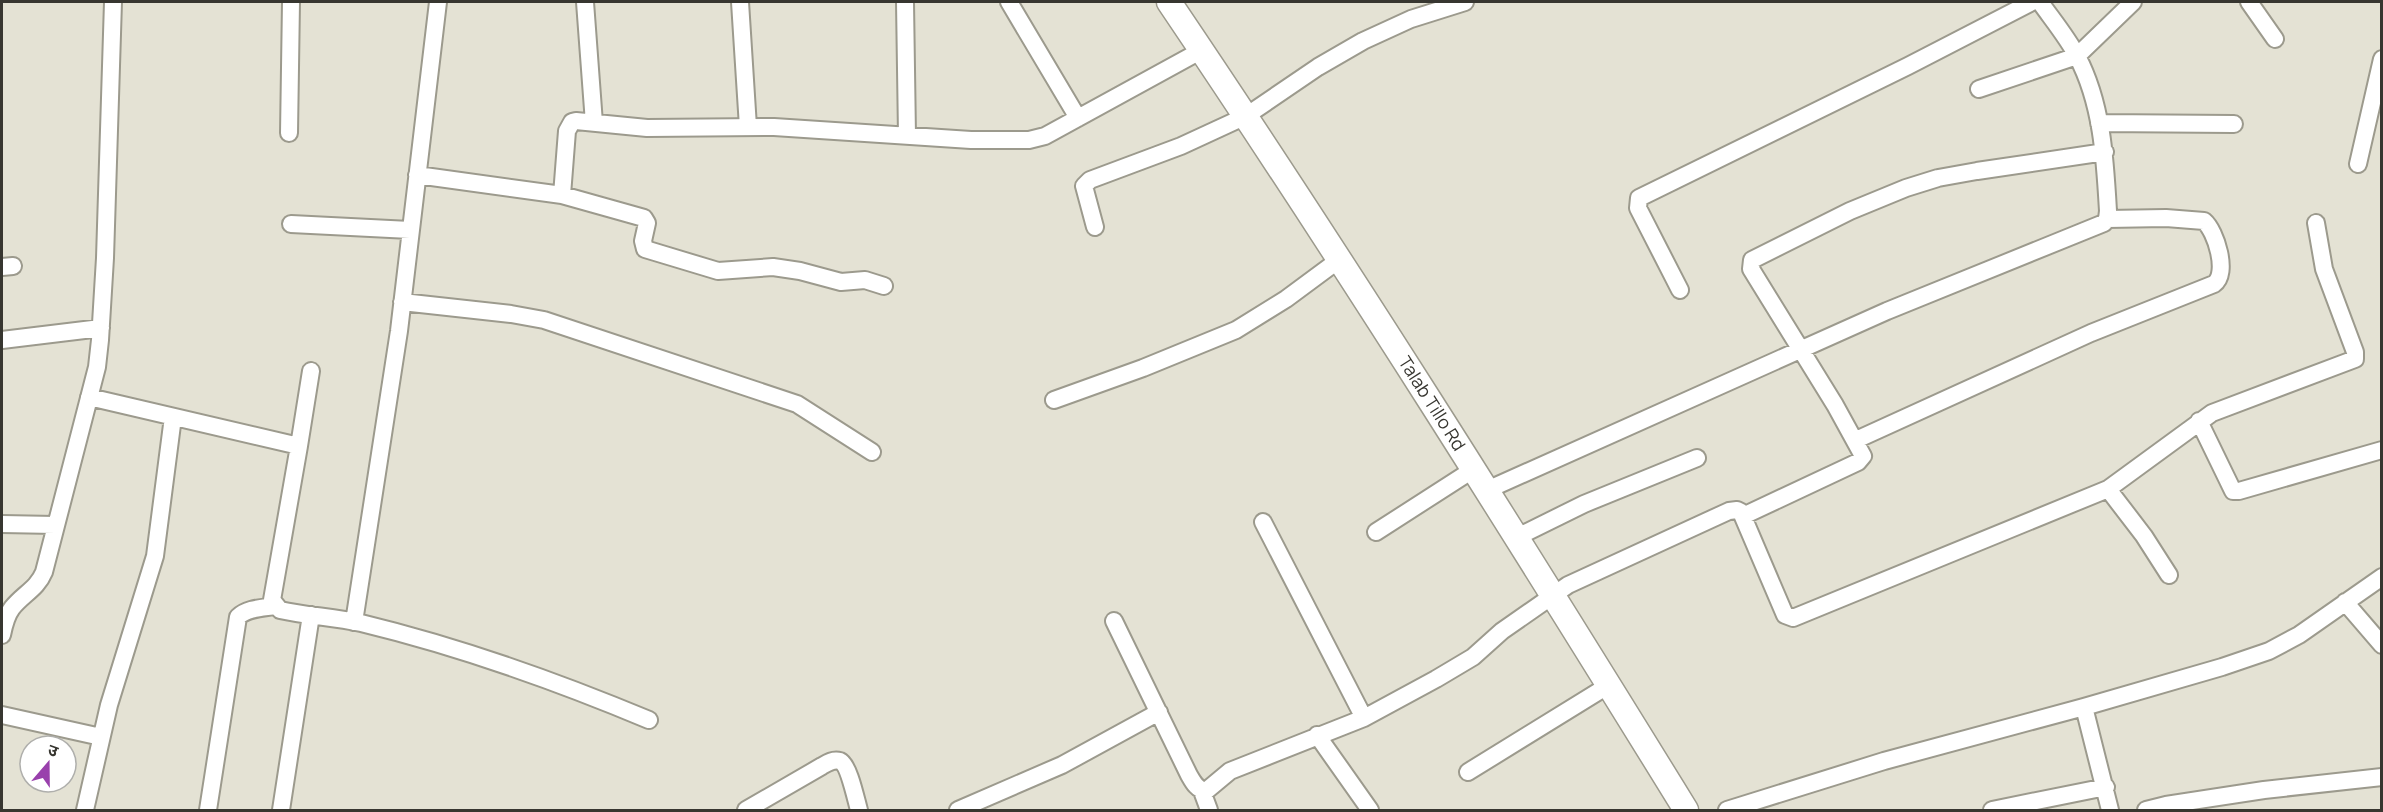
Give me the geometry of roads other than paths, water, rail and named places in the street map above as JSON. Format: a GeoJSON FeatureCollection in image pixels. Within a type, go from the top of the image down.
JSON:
{"type":"FeatureCollection","features":[{"type":"Feature","properties":{"kind":"main road","name":"Talab Tillo Rd"},"geometry":{"type":"LineString","coordinates":[[1169,2],[1396,346],[1686,810]]}},
{"type":"Feature","properties":{"kind":"street"},"geometry":{"type":"LineString","coordinates":[[2,635],[4,624],[13,606],[40,581],[97,367],[101,327],[113,2]]}},
{"type":"Feature","properties":{"kind":"street"},"geometry":{"type":"LineString","coordinates":[[289,133],[291,2]]}},
{"type":"Feature","properties":{"kind":"street"},"geometry":{"type":"LineString","coordinates":[[354,622],[402,302],[438,2]]}},
{"type":"Feature","properties":{"kind":"street"},"geometry":{"type":"LineString","coordinates":[[585,2],[594,123]]}},
{"type":"Feature","properties":{"kind":"street"},"geometry":{"type":"LineString","coordinates":[[740,2],[748,127]]}},
{"type":"Feature","properties":{"kind":"street"},"geometry":{"type":"LineString","coordinates":[[904,2],[907,136]]}},
{"type":"Feature","properties":{"kind":"street"},"geometry":{"type":"LineString","coordinates":[[1009,2],[1078,118]]}},
{"type":"Feature","properties":{"kind":"street"},"geometry":{"type":"LineString","coordinates":[[1095,227],[1084,192],[1086,182],[1181,146],[1246,116],[1318,67],[1363,41],[1411,19],[1465,2]]}},
{"type":"Feature","properties":{"kind":"street"},"geometry":{"type":"LineString","coordinates":[[1680,290],[1638,208],[1639,198],[1908,66],[2032,2]]}},
{"type":"Feature","properties":{"kind":"street"},"geometry":{"type":"LineString","coordinates":[[2040,2],[2077,56],[2093,97],[2105,152],[2107,219]]}},
{"type":"Feature","properties":{"kind":"street"},"geometry":{"type":"LineString","coordinates":[[1979,89],[2077,56],[2133,2]]}},
{"type":"Feature","properties":{"kind":"street"},"geometry":{"type":"LineString","coordinates":[[2249,2],[2275,39]]}},
{"type":"Feature","properties":{"kind":"street"},"geometry":{"type":"LineString","coordinates":[[562,195],[568,126],[576,121],[647,128],[748,127],[971,140],[1029,140],[1045,136],[1202,50]]}},
{"type":"Feature","properties":{"kind":"street"},"geometry":{"type":"LineString","coordinates":[[2358,164],[2382,59]]}},
{"type":"Feature","properties":{"kind":"street"},"geometry":{"type":"LineString","coordinates":[[2099,123],[2234,124]]}},
{"type":"Feature","properties":{"kind":"street"},"geometry":{"type":"LineString","coordinates":[[1743,516],[1858,462],[1863,456],[1856,440],[1751,269],[1752,260],[1851,211],[1906,188],[1938,178],[2105,152]]}},
{"type":"Feature","properties":{"kind":"street"},"geometry":{"type":"LineString","coordinates":[[417,175],[562,195],[644,218],[647,223],[643,241],[645,249],[698,266],[723,271],[773,267],[800,271],[841,282],[865,280],[884,286]]}},
{"type":"Feature","properties":{"kind":"street"},"geometry":{"type":"LineString","coordinates":[[1487,490],[1887,311],[2096,228],[2107,219],[2166,218],[2204,221],[2213,232],[2222,266],[2218,282],[2091,333],[1856,440]]}},
{"type":"Feature","properties":{"kind":"street"},"geometry":{"type":"LineString","coordinates":[[1202,790],[1210,788],[1236,768],[1364,718],[1473,657],[1502,631],[1568,585],[1729,511],[1737,510],[1743,516],[1785,615],[1793,618],[2108,489],[2141,467],[2199,422],[2222,408],[2355,359],[2355,352],[2324,268],[2316,223]]}},
{"type":"Feature","properties":{"kind":"street"},"geometry":{"type":"LineString","coordinates":[[291,224],[410,230]]}},
{"type":"Feature","properties":{"kind":"street"},"geometry":{"type":"LineString","coordinates":[[1054,400],[1143,368],[1236,330],[1286,299],[1340,259]]}},
{"type":"Feature","properties":{"kind":"street"},"geometry":{"type":"LineString","coordinates":[[402,302],[501,312],[544,320],[797,404],[872,452]]}},
{"type":"Feature","properties":{"kind":"street"},"geometry":{"type":"LineString","coordinates":[[2,340],[101,327]]}},
{"type":"Feature","properties":{"kind":"street"},"geometry":{"type":"LineString","coordinates":[[311,371],[276,572],[272,600],[275,606],[280,610],[354,622],[440,644],[553,683],[649,720]]}},
{"type":"Feature","properties":{"kind":"street"},"geometry":{"type":"LineString","coordinates":[[89,397],[299,446]]}},
{"type":"Feature","properties":{"kind":"street"},"geometry":{"type":"LineString","coordinates":[[84,810],[101,737],[155,556],[173,417]]}},
{"type":"Feature","properties":{"kind":"street"},"geometry":{"type":"LineString","coordinates":[[2199,422],[2233,490],[2239,491],[2382,450]]}},
{"type":"Feature","properties":{"kind":"street"},"geometry":{"type":"LineString","coordinates":[[1517,537],[1584,504],[1697,458]]}},
{"type":"Feature","properties":{"kind":"street"},"geometry":{"type":"LineString","coordinates":[[1377,532],[1474,469]]}},
{"type":"Feature","properties":{"kind":"street"},"geometry":{"type":"LineString","coordinates":[[2108,489],[2144,536],[2169,575]]}},
{"type":"Feature","properties":{"kind":"street"},"geometry":{"type":"LineString","coordinates":[[1263,522],[1364,718]]}},
{"type":"Feature","properties":{"kind":"street"},"geometry":{"type":"LineString","coordinates":[[2,524],[55,525]]}},
{"type":"Feature","properties":{"kind":"street"},"geometry":{"type":"LineString","coordinates":[[1727,810],[1884,761],[2084,707],[2269,651],[2299,635],[2382,577]]}},
{"type":"Feature","properties":{"kind":"street"},"geometry":{"type":"LineString","coordinates":[[2345,602],[2382,645]]}},
{"type":"Feature","properties":{"kind":"street"},"geometry":{"type":"LineString","coordinates":[[208,810],[238,617],[252,610],[275,606]]}},
{"type":"Feature","properties":{"kind":"street"},"geometry":{"type":"LineString","coordinates":[[281,810],[311,615]]}},
{"type":"Feature","properties":{"kind":"street"},"geometry":{"type":"LineString","coordinates":[[1114,621],[1190,775],[1196,786],[1202,790],[1209,810]]}},
{"type":"Feature","properties":{"kind":"street"},"geometry":{"type":"LineString","coordinates":[[1468,772],[1609,685]]}},
{"type":"Feature","properties":{"kind":"street"},"geometry":{"type":"LineString","coordinates":[[2084,707],[2110,810]]}},
{"type":"Feature","properties":{"kind":"street"},"geometry":{"type":"LineString","coordinates":[[958,810],[1062,765],[1159,712]]}},
{"type":"Feature","properties":{"kind":"street"},"geometry":{"type":"LineString","coordinates":[[2,715],[101,737]]}},
{"type":"Feature","properties":{"kind":"street"},"geometry":{"type":"LineString","coordinates":[[1317,735],[1370,810]]}},
{"type":"Feature","properties":{"kind":"street"},"geometry":{"type":"LineString","coordinates":[[746,810],[822,766],[838,761],[846,767],[859,810]]}},
{"type":"Feature","properties":{"kind":"street"},"geometry":{"type":"LineString","coordinates":[[2146,810],[2264,790],[2382,777]]}},
{"type":"Feature","properties":{"kind":"street"},"geometry":{"type":"LineString","coordinates":[[1992,810],[2106,787]]}}]}
